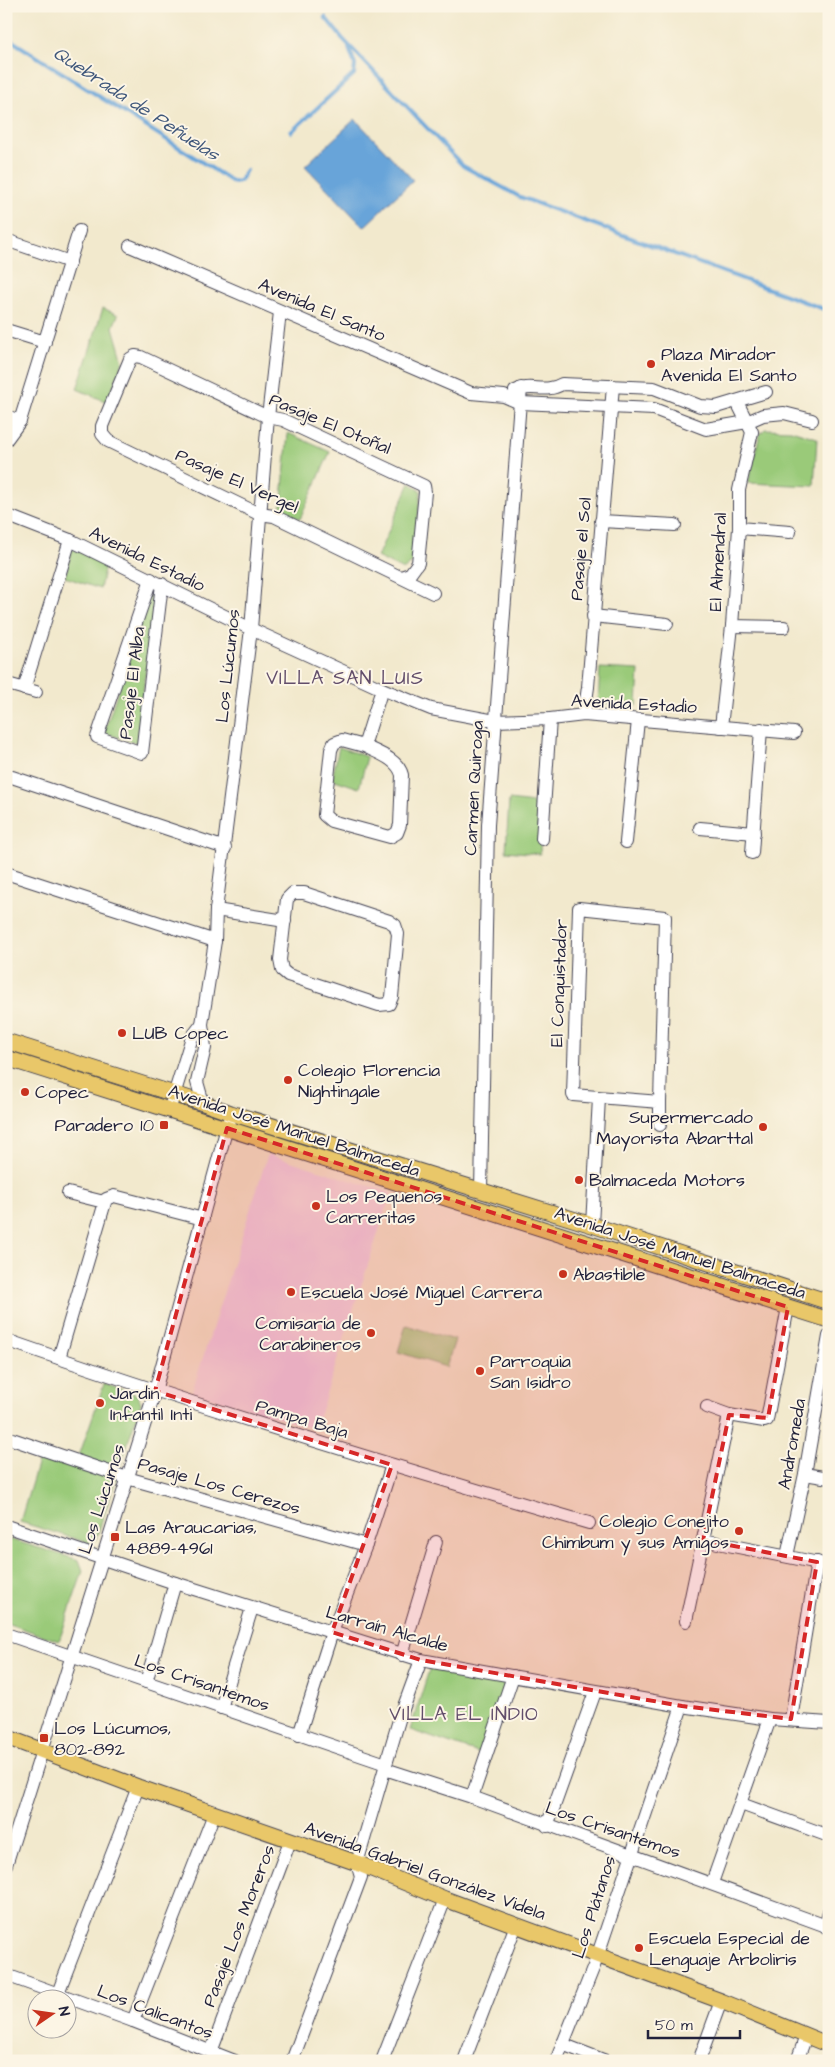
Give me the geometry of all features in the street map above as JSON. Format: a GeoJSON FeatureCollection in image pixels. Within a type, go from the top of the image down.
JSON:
{"type":"FeatureCollection","features":[{"type":"Feature","properties":{"kind":"main road","name":"Avenida José Manuel Balmaceda"},"geometry":{"type":"LineString","coordinates":[[6,1041],[592,1225],[829,1302]]}},
{"type":"Feature","properties":{"kind":"main road","name":"Avenida José Manuel Balmaceda"},"geometry":{"type":"LineString","coordinates":[[6,1058],[829,1320]]}},
{"type":"Feature","properties":{"kind":"main road","name":"Avenida Gabriel González Videla"},"geometry":{"type":"LineString","coordinates":[[6,1737],[138,1787],[357,1863],[445,1899],[721,2001],[829,2045]]}},
{"type":"Feature","properties":{"kind":"street"},"geometry":{"type":"LineString","coordinates":[[6,440],[20,421],[80,231]]}},
{"type":"Feature","properties":{"kind":"street"},"geometry":{"type":"LineString","coordinates":[[6,240],[70,262]]}},
{"type":"Feature","properties":{"kind":"street","name":"Avenida El Santo"},"geometry":{"type":"LineString","coordinates":[[130,246],[471,393],[504,396],[520,403],[654,409],[706,429],[747,422],[763,415],[784,413],[812,420]]}},
{"type":"Feature","properties":{"kind":"street","name":"Los Lúcumos"},"geometry":{"type":"LineString","coordinates":[[203,1103],[197,1082],[205,1048],[202,1024],[215,941],[216,910],[251,629],[259,514],[280,312]]}},
{"type":"Feature","properties":{"kind":"street"},"geometry":{"type":"LineString","coordinates":[[6,330],[45,342]]}},
{"type":"Feature","properties":{"kind":"street","name":"Pasaje El Otoñal"},"geometry":{"type":"LineString","coordinates":[[130,359],[136,356],[141,357],[268,417],[284,420],[424,486],[418,563],[410,574],[401,578]]}},
{"type":"Feature","properties":{"kind":"street","name":"Pasaje El Vergel"},"geometry":{"type":"LineString","coordinates":[[130,359],[102,426],[102,434],[108,440],[259,514],[274,516],[433,593]]}},
{"type":"Feature","properties":{"kind":"street"},"geometry":{"type":"LineString","coordinates":[[504,396],[521,388],[552,389],[562,384],[654,388],[700,406],[716,407],[766,392]]}},
{"type":"Feature","properties":{"kind":"street","name":"Pasaje el Sol"},"geometry":{"type":"LineString","coordinates":[[584,715],[613,386]]}},
{"type":"Feature","properties":{"kind":"street","name":"Carmen Quiroga"},"geometry":{"type":"LineString","coordinates":[[481,1191],[488,825],[521,388]]}},
{"type":"Feature","properties":{"kind":"street","name":"El Almendral"},"geometry":{"type":"LineString","coordinates":[[721,727],[732,626],[739,528],[740,483],[752,432],[737,402]]}},
{"type":"Feature","properties":{"kind":"street"},"geometry":{"type":"LineString","coordinates":[[6,416],[20,421]]}},
{"type":"Feature","properties":{"kind":"street","name":"Avenida Estadio"},"geometry":{"type":"LineString","coordinates":[[6,515],[70,540],[251,629],[382,689],[432,709],[495,721],[550,719],[584,715],[794,733]]}},
{"type":"Feature","properties":{"kind":"street"},"geometry":{"type":"LineString","coordinates":[[601,521],[675,526]]}},
{"type":"Feature","properties":{"kind":"street"},"geometry":{"type":"LineString","coordinates":[[739,528],[790,532]]}},
{"type":"Feature","properties":{"kind":"street"},"geometry":{"type":"LineString","coordinates":[[11,685],[30,690],[70,540]]}},
{"type":"Feature","properties":{"kind":"street","name":"Pasaje El Alba"},"geometry":{"type":"LineString","coordinates":[[157,582],[142,753],[97,737],[157,582]]}},
{"type":"Feature","properties":{"kind":"street"},"geometry":{"type":"LineString","coordinates":[[593,616],[667,624]]}},
{"type":"Feature","properties":{"kind":"street"},"geometry":{"type":"LineString","coordinates":[[732,626],[784,627]]}},
{"type":"Feature","properties":{"kind":"street"},"geometry":{"type":"LineString","coordinates":[[364,746],[382,689]]}},
{"type":"Feature","properties":{"kind":"street"},"geometry":{"type":"LineString","coordinates":[[542,838],[550,719]]}},
{"type":"Feature","properties":{"kind":"street"},"geometry":{"type":"LineString","coordinates":[[626,842],[638,720]]}},
{"type":"Feature","properties":{"kind":"street"},"geometry":{"type":"LineString","coordinates":[[752,854],[760,729]]}},
{"type":"Feature","properties":{"kind":"street"},"geometry":{"type":"LineString","coordinates":[[342,740],[364,746],[395,762],[402,775],[400,825],[397,834],[390,837],[331,821],[324,815],[331,750],[334,743],[342,740]]}},
{"type":"Feature","properties":{"kind":"street"},"geometry":{"type":"LineString","coordinates":[[8,776],[225,848]]}},
{"type":"Feature","properties":{"kind":"street"},"geometry":{"type":"LineString","coordinates":[[700,828],[754,833]]}},
{"type":"Feature","properties":{"kind":"street"},"geometry":{"type":"LineString","coordinates":[[6,873],[215,941]]}},
{"type":"Feature","properties":{"kind":"street"},"geometry":{"type":"LineString","coordinates":[[293,893],[304,893],[389,921],[395,926],[398,934],[392,997],[388,1004],[379,1006],[288,974],[282,970],[280,960],[285,920],[287,899],[293,893]]}},
{"type":"Feature","properties":{"kind":"street","name":"El Conquistador"},"geometry":{"type":"LineString","coordinates":[[660,1102],[573,1095],[578,908],[665,917],[660,1125]]}},
{"type":"Feature","properties":{"kind":"street"},"geometry":{"type":"LineString","coordinates":[[216,910],[285,920]]}},
{"type":"Feature","properties":{"kind":"street","name":"Los Lúcumos"},"geometry":{"type":"LineString","coordinates":[[169,1111],[192,1037],[202,1024]]}},
{"type":"Feature","properties":{"kind":"street"},"geometry":{"type":"LineString","coordinates":[[592,1225],[600,1098]]}},
{"type":"Feature","properties":{"kind":"street","name":"Los Lúcumos"},"geometry":{"type":"LineString","coordinates":[[6,1865],[155,1391],[231,1113]]}},
{"type":"Feature","properties":{"kind":"street"},"geometry":{"type":"LineString","coordinates":[[68,1193],[104,1202]]}},
{"type":"Feature","properties":{"kind":"street"},"geometry":{"type":"LineString","coordinates":[[59,1358],[104,1202],[110,1196],[203,1219]]}},
{"type":"Feature","properties":{"kind":"street"},"geometry":{"type":"LineString","coordinates":[[707,1407],[729,1415],[766,1420],[788,1307]]}},
{"type":"Feature","properties":{"kind":"street","name":"Andromeda"},"geometry":{"type":"LineString","coordinates":[[787,1556],[805,1474],[829,1336]]}},
{"type":"Feature","properties":{"kind":"street","name":"Pampa Baja"},"geometry":{"type":"LineString","coordinates":[[6,1340],[155,1391],[392,1465],[589,1523]]}},
{"type":"Feature","properties":{"kind":"street"},"geometry":{"type":"LineString","coordinates":[[686,1621],[729,1415]]}},
{"type":"Feature","properties":{"kind":"street","name":"Pasaje Los Cerezos"},"geometry":{"type":"LineString","coordinates":[[6,1437],[127,1478],[366,1545]]}},
{"type":"Feature","properties":{"kind":"street"},"geometry":{"type":"LineString","coordinates":[[299,1735],[332,1632],[366,1545],[392,1465]]}},
{"type":"Feature","properties":{"kind":"street"},"geometry":{"type":"LineString","coordinates":[[805,1474],[829,1478]]}},
{"type":"Feature","properties":{"kind":"street","name":"Larraín Alcalde"},"geometry":{"type":"LineString","coordinates":[[6,1526],[252,1608],[421,1660],[682,1706],[770,1719],[829,1723]]}},
{"type":"Feature","properties":{"kind":"street"},"geometry":{"type":"LineString","coordinates":[[703,1540],[823,1563],[792,1719]]}},
{"type":"Feature","properties":{"kind":"street"},"geometry":{"type":"LineString","coordinates":[[402,1655],[436,1542]]}},
{"type":"Feature","properties":{"kind":"street"},"geometry":{"type":"LineString","coordinates":[[146,1682],[175,1583]]}},
{"type":"Feature","properties":{"kind":"street"},"geometry":{"type":"LineString","coordinates":[[221,1708],[252,1608]]}},
{"type":"Feature","properties":{"kind":"street","name":"Los Crisantemos"},"geometry":{"type":"LineString","coordinates":[[6,1634],[386,1766],[827,1927]]}},
{"type":"Feature","properties":{"kind":"street"},"geometry":{"type":"LineString","coordinates":[[292,2061],[361,1877],[357,1863],[399,1720],[421,1660]]}},
{"type":"Feature","properties":{"kind":"street"},"geometry":{"type":"LineString","coordinates":[[472,1797],[513,1676]]}},
{"type":"Feature","properties":{"kind":"street"},"geometry":{"type":"LineString","coordinates":[[547,1826],[595,1692]]}},
{"type":"Feature","properties":{"kind":"street","name":"Los Plátanos"},"geometry":{"type":"LineString","coordinates":[[556,2061],[597,1956],[682,1706]]}},
{"type":"Feature","properties":{"kind":"street"},"geometry":{"type":"LineString","coordinates":[[712,1884],[770,1719]]}},
{"type":"Feature","properties":{"kind":"street"},"geometry":{"type":"LineString","coordinates":[[59,1990],[138,1787]]}},
{"type":"Feature","properties":{"kind":"street"},"geometry":{"type":"LineString","coordinates":[[741,1804],[829,1836]]}},
{"type":"Feature","properties":{"kind":"street"},"geometry":{"type":"LineString","coordinates":[[133,2021],[214,1814]]}},
{"type":"Feature","properties":{"kind":"street","name":"Pasaje Los Moreros"},"geometry":{"type":"LineString","coordinates":[[211,2052],[290,1841]]}},
{"type":"Feature","properties":{"kind":"street"},"geometry":{"type":"LineString","coordinates":[[382,2061],[445,1899]]}},
{"type":"Feature","properties":{"kind":"street"},"geometry":{"type":"LineString","coordinates":[[827,1927],[829,1911]]}},
{"type":"Feature","properties":{"kind":"street"},"geometry":{"type":"LineString","coordinates":[[464,2061],[516,1924]]}},
{"type":"Feature","properties":{"kind":"street","name":"Los Calicantos"},"geometry":{"type":"LineString","coordinates":[[6,1975],[49,1990]]}},
{"type":"Feature","properties":{"kind":"street","name":"Los Calicantos"},"geometry":{"type":"LineString","coordinates":[[78,2000],[235,2061]]}},
{"type":"Feature","properties":{"kind":"street"},"geometry":{"type":"LineString","coordinates":[[699,2061],[721,2001]]}},
{"type":"Feature","properties":{"kind":"street"},"geometry":{"type":"LineString","coordinates":[[797,2061],[806,2036]]}},
{"type":"Feature","properties":{"kind":"street"},"geometry":{"type":"LineString","coordinates":[[562,2044],[606,2061]]}},
{"type":"Feature","properties":{"kind":"highlighted area"},"geometry":{"type":"Polygon","coordinates":[[[227,1128],[788,1307],[768,1418],[729,1415],[703,1540],[817,1562],[791,1719],[682,1706],[421,1660],[332,1632],[392,1465],[155,1391],[227,1128]]]}},
{"type":"Feature","properties":{"kind":"shaded area","name":"Escuela José Miguel Carrera"},"geometry":{"type":"Polygon","coordinates":[[[268,1154],[391,1193],[315,1429],[192,1392],[268,1154]]]}},
{"type":"Feature","properties":{"kind":"green space"},"geometry":{"type":"Polygon","coordinates":[[[103,308],[118,315],[113,327],[123,362],[107,402],[77,389],[103,308]]]}},
{"type":"Feature","properties":{"kind":"green space"},"geometry":{"type":"Polygon","coordinates":[[[765,429],[791,430],[817,438],[814,486],[748,483],[760,434],[765,429]]]}},
{"type":"Feature","properties":{"kind":"green space"},"geometry":{"type":"Polygon","coordinates":[[[288,433],[330,452],[300,519],[281,510],[288,433]]]}},
{"type":"Feature","properties":{"kind":"green space"},"geometry":{"type":"Polygon","coordinates":[[[410,483],[421,491],[413,562],[403,570],[377,557],[410,483]]]}},
{"type":"Feature","properties":{"kind":"green space"},"geometry":{"type":"Polygon","coordinates":[[[72,548],[105,565],[100,589],[65,577],[72,548]]]}},
{"type":"Feature","properties":{"kind":"green space"},"geometry":{"type":"Polygon","coordinates":[[[150,593],[155,595],[137,743],[104,733],[150,593]]]}},
{"type":"Feature","properties":{"kind":"green space"},"geometry":{"type":"Polygon","coordinates":[[[600,668],[639,670],[637,705],[598,703],[600,668]]]}},
{"type":"Feature","properties":{"kind":"green space"},"geometry":{"type":"Polygon","coordinates":[[[339,747],[367,757],[359,788],[332,779],[339,747]]]}},
{"type":"Feature","properties":{"kind":"green space"},"geometry":{"type":"Polygon","coordinates":[[[509,800],[542,804],[540,854],[506,851],[509,800]]]}},
{"type":"Feature","properties":{"kind":"green space"},"geometry":{"type":"Polygon","coordinates":[[[406,1325],[455,1340],[446,1367],[398,1352],[406,1325]]]}},
{"type":"Feature","properties":{"kind":"green space"},"geometry":{"type":"Polygon","coordinates":[[[104,1384],[138,1395],[141,1403],[96,1539],[89,1543],[20,1522],[40,1455],[76,1465],[104,1384]]]}},
{"type":"Feature","properties":{"kind":"green space"},"geometry":{"type":"Polygon","coordinates":[[[9,1539],[79,1560],[83,1571],[59,1641],[6,1623],[6,1549],[9,1539]]]}},
{"type":"Feature","properties":{"kind":"green space"},"geometry":{"type":"Polygon","coordinates":[[[430,1667],[506,1682],[481,1754],[410,1730],[430,1667]]]}},
{"type":"Feature","properties":{"kind":"water"},"geometry":{"type":"Polygon","coordinates":[[[355,119],[413,180],[364,227],[305,166],[355,119]]]}},
{"type":"Feature","properties":{"kind":"waterway"},"geometry":{"type":"LineString","coordinates":[[325,17],[342,38],[463,166],[520,197],[829,311]]}},
{"type":"Feature","properties":{"kind":"waterway","name":"Quebrada de Peñuelas"},"geometry":{"type":"LineString","coordinates":[[6,37],[233,182],[240,181],[246,170]]}},
{"type":"Feature","properties":{"kind":"waterway"},"geometry":{"type":"LineString","coordinates":[[291,132],[354,74],[355,65],[349,48]]}},
{"type":"Feature","properties":{"kind":"place","name":"Plaza Mirador Avenida El Santo"},"geometry":{"type":"Point","coordinates":[651,364]}},
{"type":"Feature","properties":{"kind":"place","name":"LUB Copec"},"geometry":{"type":"Point","coordinates":[122,1033]}},
{"type":"Feature","properties":{"kind":"place","name":"Colegio Florencia Nightingale"},"geometry":{"type":"Point","coordinates":[288,1080]}},
{"type":"Feature","properties":{"kind":"place","name":"Copec"},"geometry":{"type":"Point","coordinates":[25,1092]}},
{"type":"Feature","properties":{"kind":"place","name":"Paradero 10"},"geometry":{"type":"Point","coordinates":[164,1125]}},
{"type":"Feature","properties":{"kind":"place","name":"Supermercado Mayorista Abarttal"},"geometry":{"type":"Point","coordinates":[763,1127]}},
{"type":"Feature","properties":{"kind":"place","name":"Balmaceda Motors"},"geometry":{"type":"Point","coordinates":[579,1180]}},
{"type":"Feature","properties":{"kind":"place","name":"Los Pequenos Carreritas"},"geometry":{"type":"Point","coordinates":[316,1206]}},
{"type":"Feature","properties":{"kind":"place","name":"Abastible"},"geometry":{"type":"Point","coordinates":[563,1274]}},
{"type":"Feature","properties":{"kind":"place","name":"Escuela José Miguel Carrera"},"geometry":{"type":"Point","coordinates":[291,1292]}},
{"type":"Feature","properties":{"kind":"place","name":"Comisaría de Carabineros"},"geometry":{"type":"Point","coordinates":[371,1333]}},
{"type":"Feature","properties":{"kind":"place","name":"Parroquia San Isidro"},"geometry":{"type":"Point","coordinates":[480,1371]}},
{"type":"Feature","properties":{"kind":"place","name":"Jardin Infantil Inti"},"geometry":{"type":"Point","coordinates":[100,1403]}},
{"type":"Feature","properties":{"kind":"place","name":"Colegio Conejito Chimbum y sus Amigos"},"geometry":{"type":"Point","coordinates":[739,1531]}},
{"type":"Feature","properties":{"kind":"place","name":"Las Araucarias, 4889-4961"},"geometry":{"type":"Point","coordinates":[115,1537]}},
{"type":"Feature","properties":{"kind":"place","name":"Los Lúcumos, 802-892"},"geometry":{"type":"Point","coordinates":[44,1738]}},
{"type":"Feature","properties":{"kind":"place","name":"Escuela Especial de Lenguaje Arboliris"},"geometry":{"type":"Point","coordinates":[639,1948]}},
{"type":"Feature","properties":{"kind":"district","name":"VILLA SAN LUIS"},"geometry":{"type":"Point","coordinates":[345,678]}},
{"type":"Feature","properties":{"kind":"district","name":"VILLA EL INDIO"},"geometry":{"type":"Point","coordinates":[464,1714]}}]}
